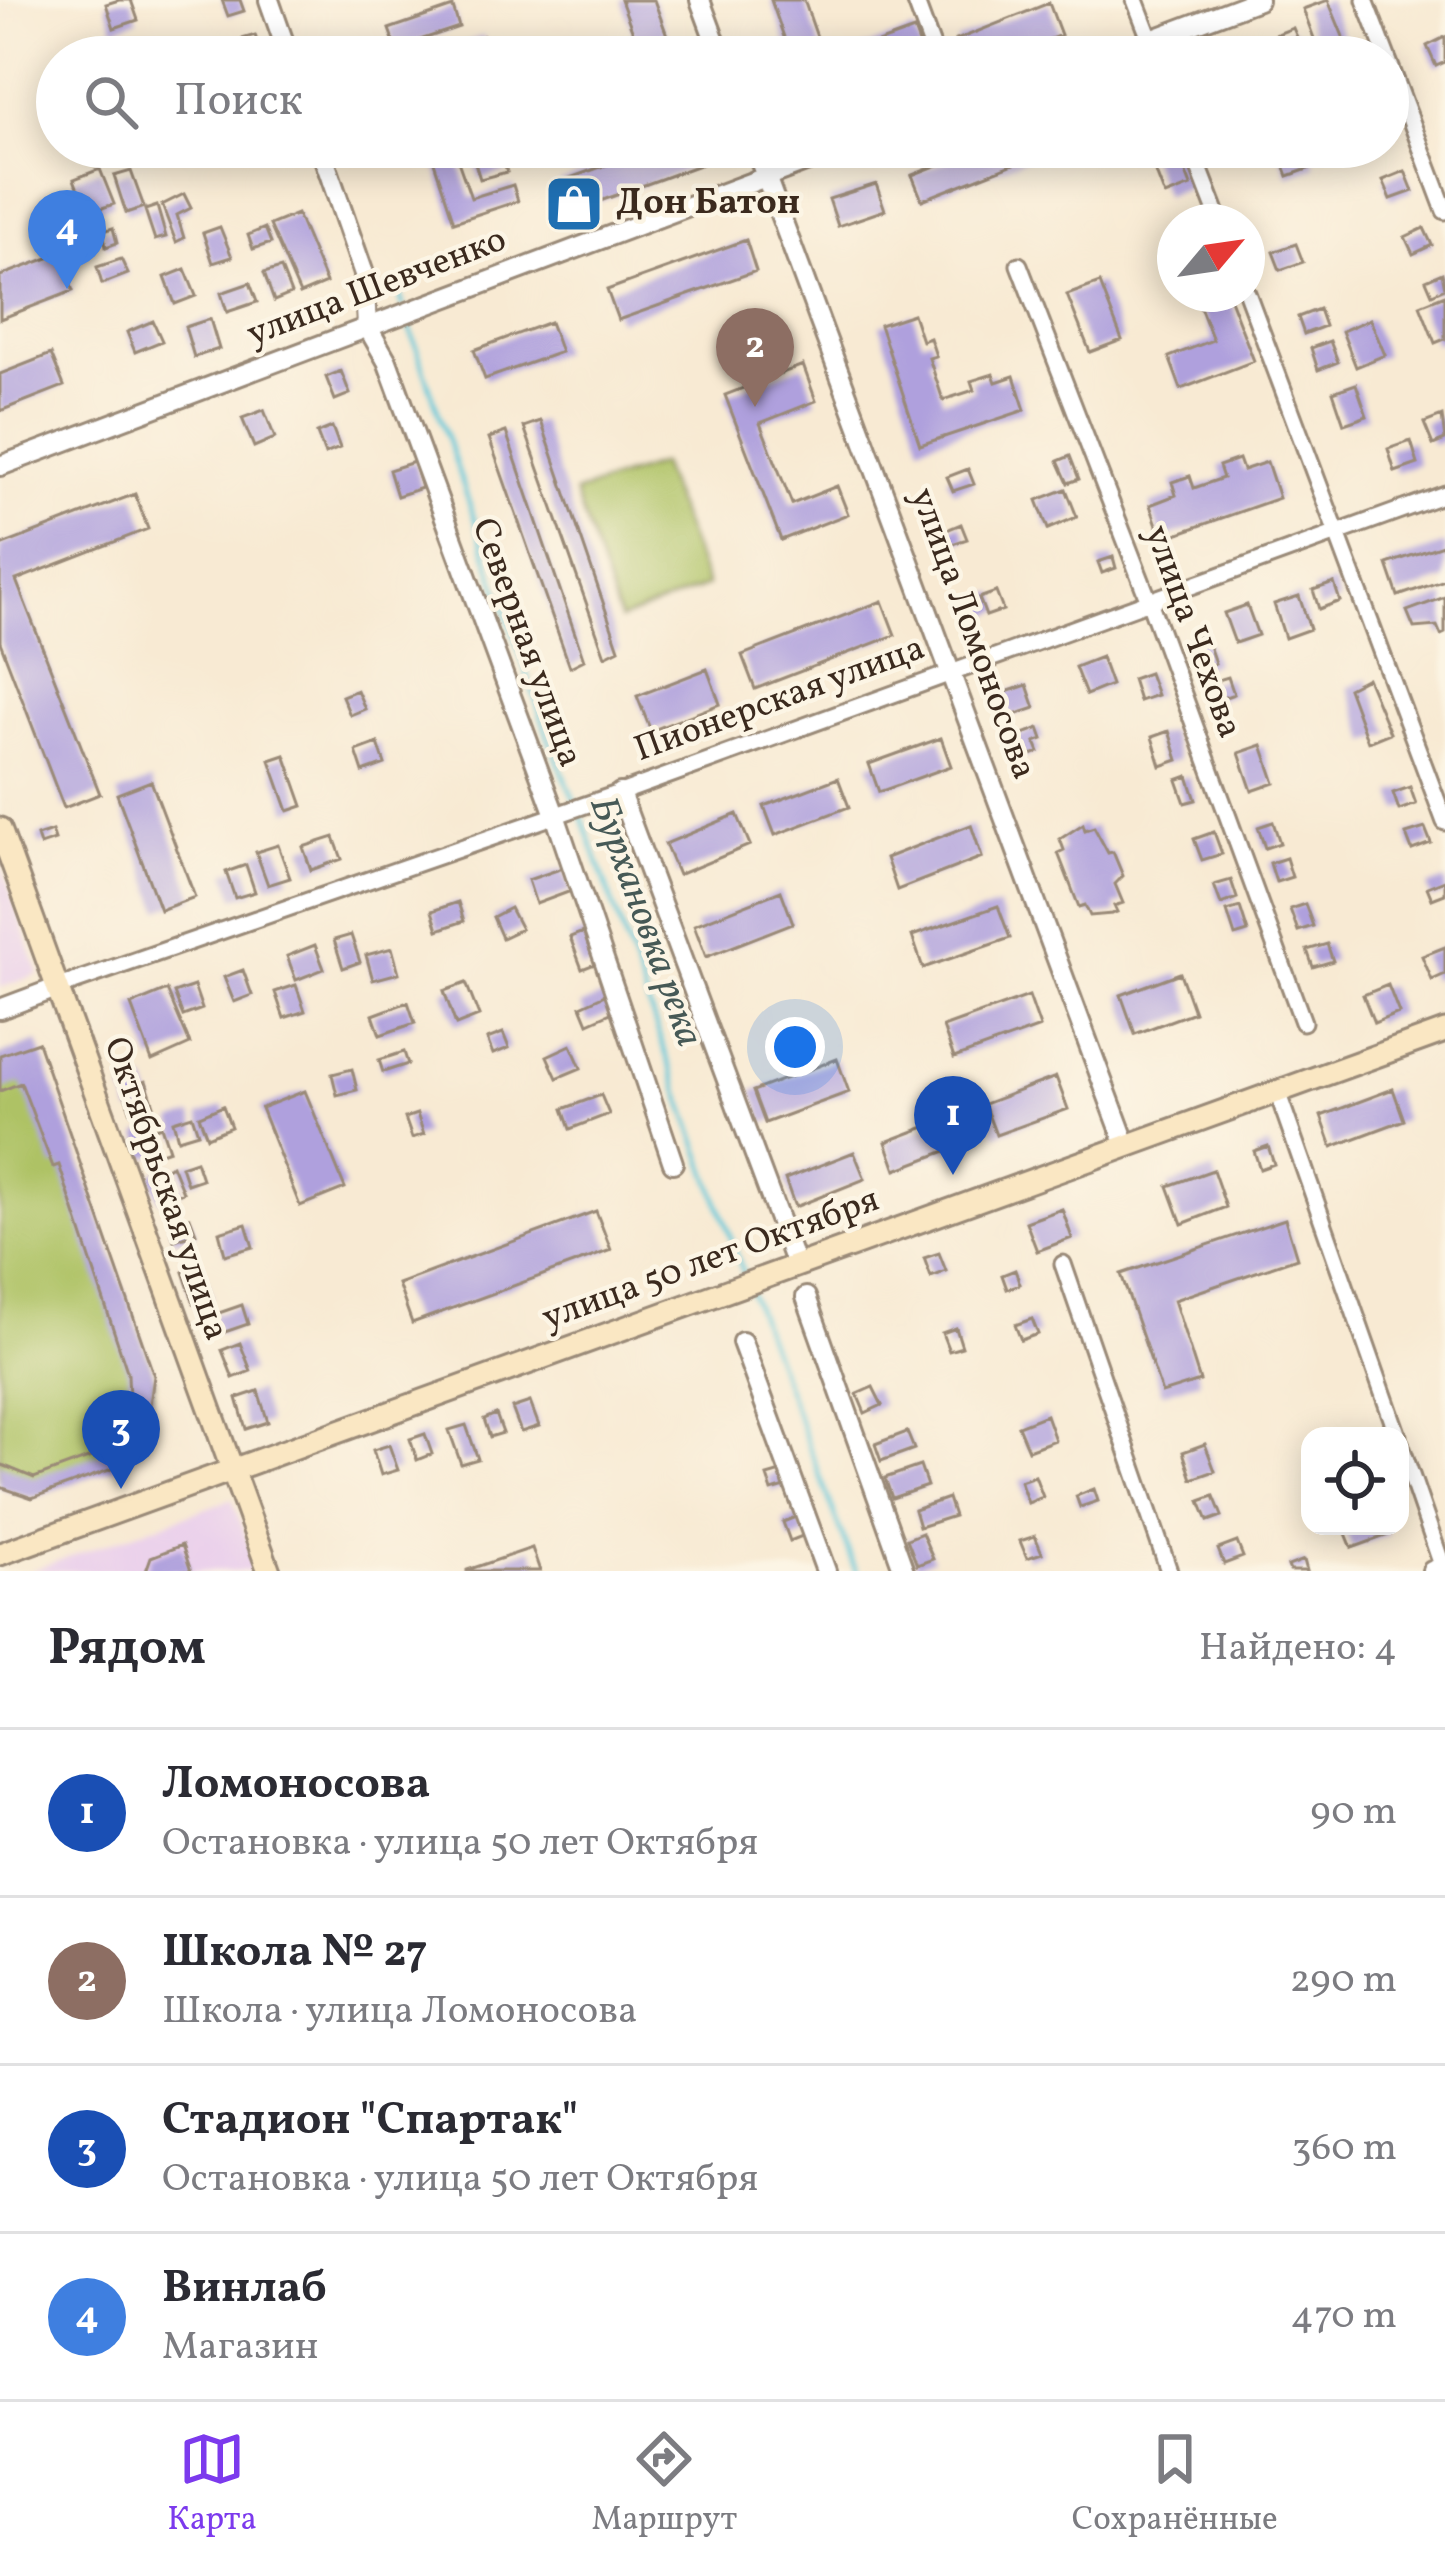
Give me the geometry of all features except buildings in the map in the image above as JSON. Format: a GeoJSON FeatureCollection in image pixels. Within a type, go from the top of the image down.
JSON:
{"type":"FeatureCollection","features":[{"type":"Feature","properties":{"kind":"main road","name":"Октябрьская улица"},"geometry":{"type":"LineString","coordinates":[[0,830],[268,1571]]}},
{"type":"Feature","properties":{"kind":"main road","name":"улица 50 лет Октября"},"geometry":{"type":"LineString","coordinates":[[0,1554],[1445,1031]]}},
{"type":"Feature","properties":{"kind":"street"},"geometry":{"type":"LineString","coordinates":[[269,0],[282,36]]}},
{"type":"Feature","properties":{"kind":"street"},"geometry":{"type":"LineString","coordinates":[[700,0],[713,36]]}},
{"type":"Feature","properties":{"kind":"street"},"geometry":{"type":"LineString","coordinates":[[915,0],[928,36]]}},
{"type":"Feature","properties":{"kind":"street"},"geometry":{"type":"LineString","coordinates":[[1135,0],[1148,36]]}},
{"type":"Feature","properties":{"kind":"street"},"geometry":{"type":"LineString","coordinates":[[1181,36],[1258,0]]}},
{"type":"Feature","properties":{"kind":"street"},"geometry":{"type":"LineString","coordinates":[[1365,0],[1378,36]]}},
{"type":"Feature","properties":{"kind":"street"},"geometry":{"type":"LineString","coordinates":[[1409,117],[1445,211]]}},
{"type":"Feature","properties":{"kind":"street","name":"Северная улица"},"geometry":{"type":"LineString","coordinates":[[327,168],[364,274],[367,326],[387,361],[554,815],[673,1163]]}},
{"type":"Feature","properties":{"kind":"street","name":"улица Ломоносова"},"geometry":{"type":"LineString","coordinates":[[762,168],[1126,1145]]}},
{"type":"Feature","properties":{"kind":"street","name":"улица Шевченко"},"geometry":{"type":"LineString","coordinates":[[0,466],[782,168]]}},
{"type":"Feature","properties":{"kind":"street"},"geometry":{"type":"LineString","coordinates":[[1199,168],[1213,204]]}},
{"type":"Feature","properties":{"kind":"street","name":"улица Чехова"},"geometry":{"type":"LineString","coordinates":[[1019,265],[1149,601],[1303,1022]]}},
{"type":"Feature","properties":{"kind":"street"},"geometry":{"type":"LineString","coordinates":[[1254,312],[1445,822]]}},
{"type":"Feature","properties":{"kind":"street","name":"Пионерская улица"},"geometry":{"type":"LineString","coordinates":[[0,1009],[620,793],[1445,494]]}},
{"type":"Feature","properties":{"kind":"street","name":"Северная улица"},"geometry":{"type":"LineString","coordinates":[[620,793],[796,1265]]}},
{"type":"Feature","properties":{"kind":"street"},"geometry":{"type":"LineString","coordinates":[[1277,1091],[1395,1427]]}},
{"type":"Feature","properties":{"kind":"street"},"geometry":{"type":"LineString","coordinates":[[1063,1264],[1169,1571]]}},
{"type":"Feature","properties":{"kind":"street"},"geometry":{"type":"LineString","coordinates":[[806,1297],[904,1571]]}},
{"type":"Feature","properties":{"kind":"street"},"geometry":{"type":"LineString","coordinates":[[742,1342],[826,1571]]}},
{"type":"Feature","properties":{"kind":"street"},"geometry":{"type":"LineString","coordinates":[[1409,1470],[1441,1569]]}},
{"type":"Feature","properties":{"kind":"shaded area"},"geometry":{"type":"Polygon","coordinates":[[[0,862],[39,974],[0,988],[0,862]]]}},
{"type":"Feature","properties":{"kind":"shaded area"},"geometry":{"type":"Polygon","coordinates":[[[232,1499],[258,1571],[29,1571],[232,1499]]]}},
{"type":"Feature","properties":{"kind":"green space"},"geometry":{"type":"Polygon","coordinates":[[[660,464],[707,586],[620,620],[575,493],[660,464]]]}},
{"type":"Feature","properties":{"kind":"green space"},"geometry":{"type":"Polygon","coordinates":[[[33,1046],[155,1381],[147,1426],[135,1452],[39,1493],[0,1479],[0,1057],[33,1046]]]}},
{"type":"Feature","properties":{"kind":"waterway","name":"Бурхановка река"},"geometry":{"type":"LineString","coordinates":[[397,288],[403,305]]}},
{"type":"Feature","properties":{"kind":"waterway","name":"Бурхановка река"},"geometry":{"type":"LineString","coordinates":[[406,316],[548,737],[576,804]]}},
{"type":"Feature","properties":{"kind":"waterway","name":"Бурхановка река"},"geometry":{"type":"LineString","coordinates":[[581,814],[745,1278]]}},
{"type":"Feature","properties":{"kind":"waterway","name":"Бурхановка река"},"geometry":{"type":"LineString","coordinates":[[749,1289],[856,1571]]}},
{"type":"Feature","properties":{"kind":"place","name":"Дон Батон"},"geometry":{"type":"Point","coordinates":[574,204]}},
{"type":"Feature","properties":{"kind":"place","name":"Винлаб"},"geometry":{"type":"Point","coordinates":[67,289]}},
{"type":"Feature","properties":{"kind":"place","name":"Школа № 27"},"geometry":{"type":"Point","coordinates":[755,407]}},
{"type":"Feature","properties":{"kind":"place","name":"Ломоносова"},"geometry":{"type":"Point","coordinates":[953,1175]}},
{"type":"Feature","properties":{"kind":"place","name":"Стадион \"Спартак\""},"geometry":{"type":"Point","coordinates":[121,1489]}}]}
